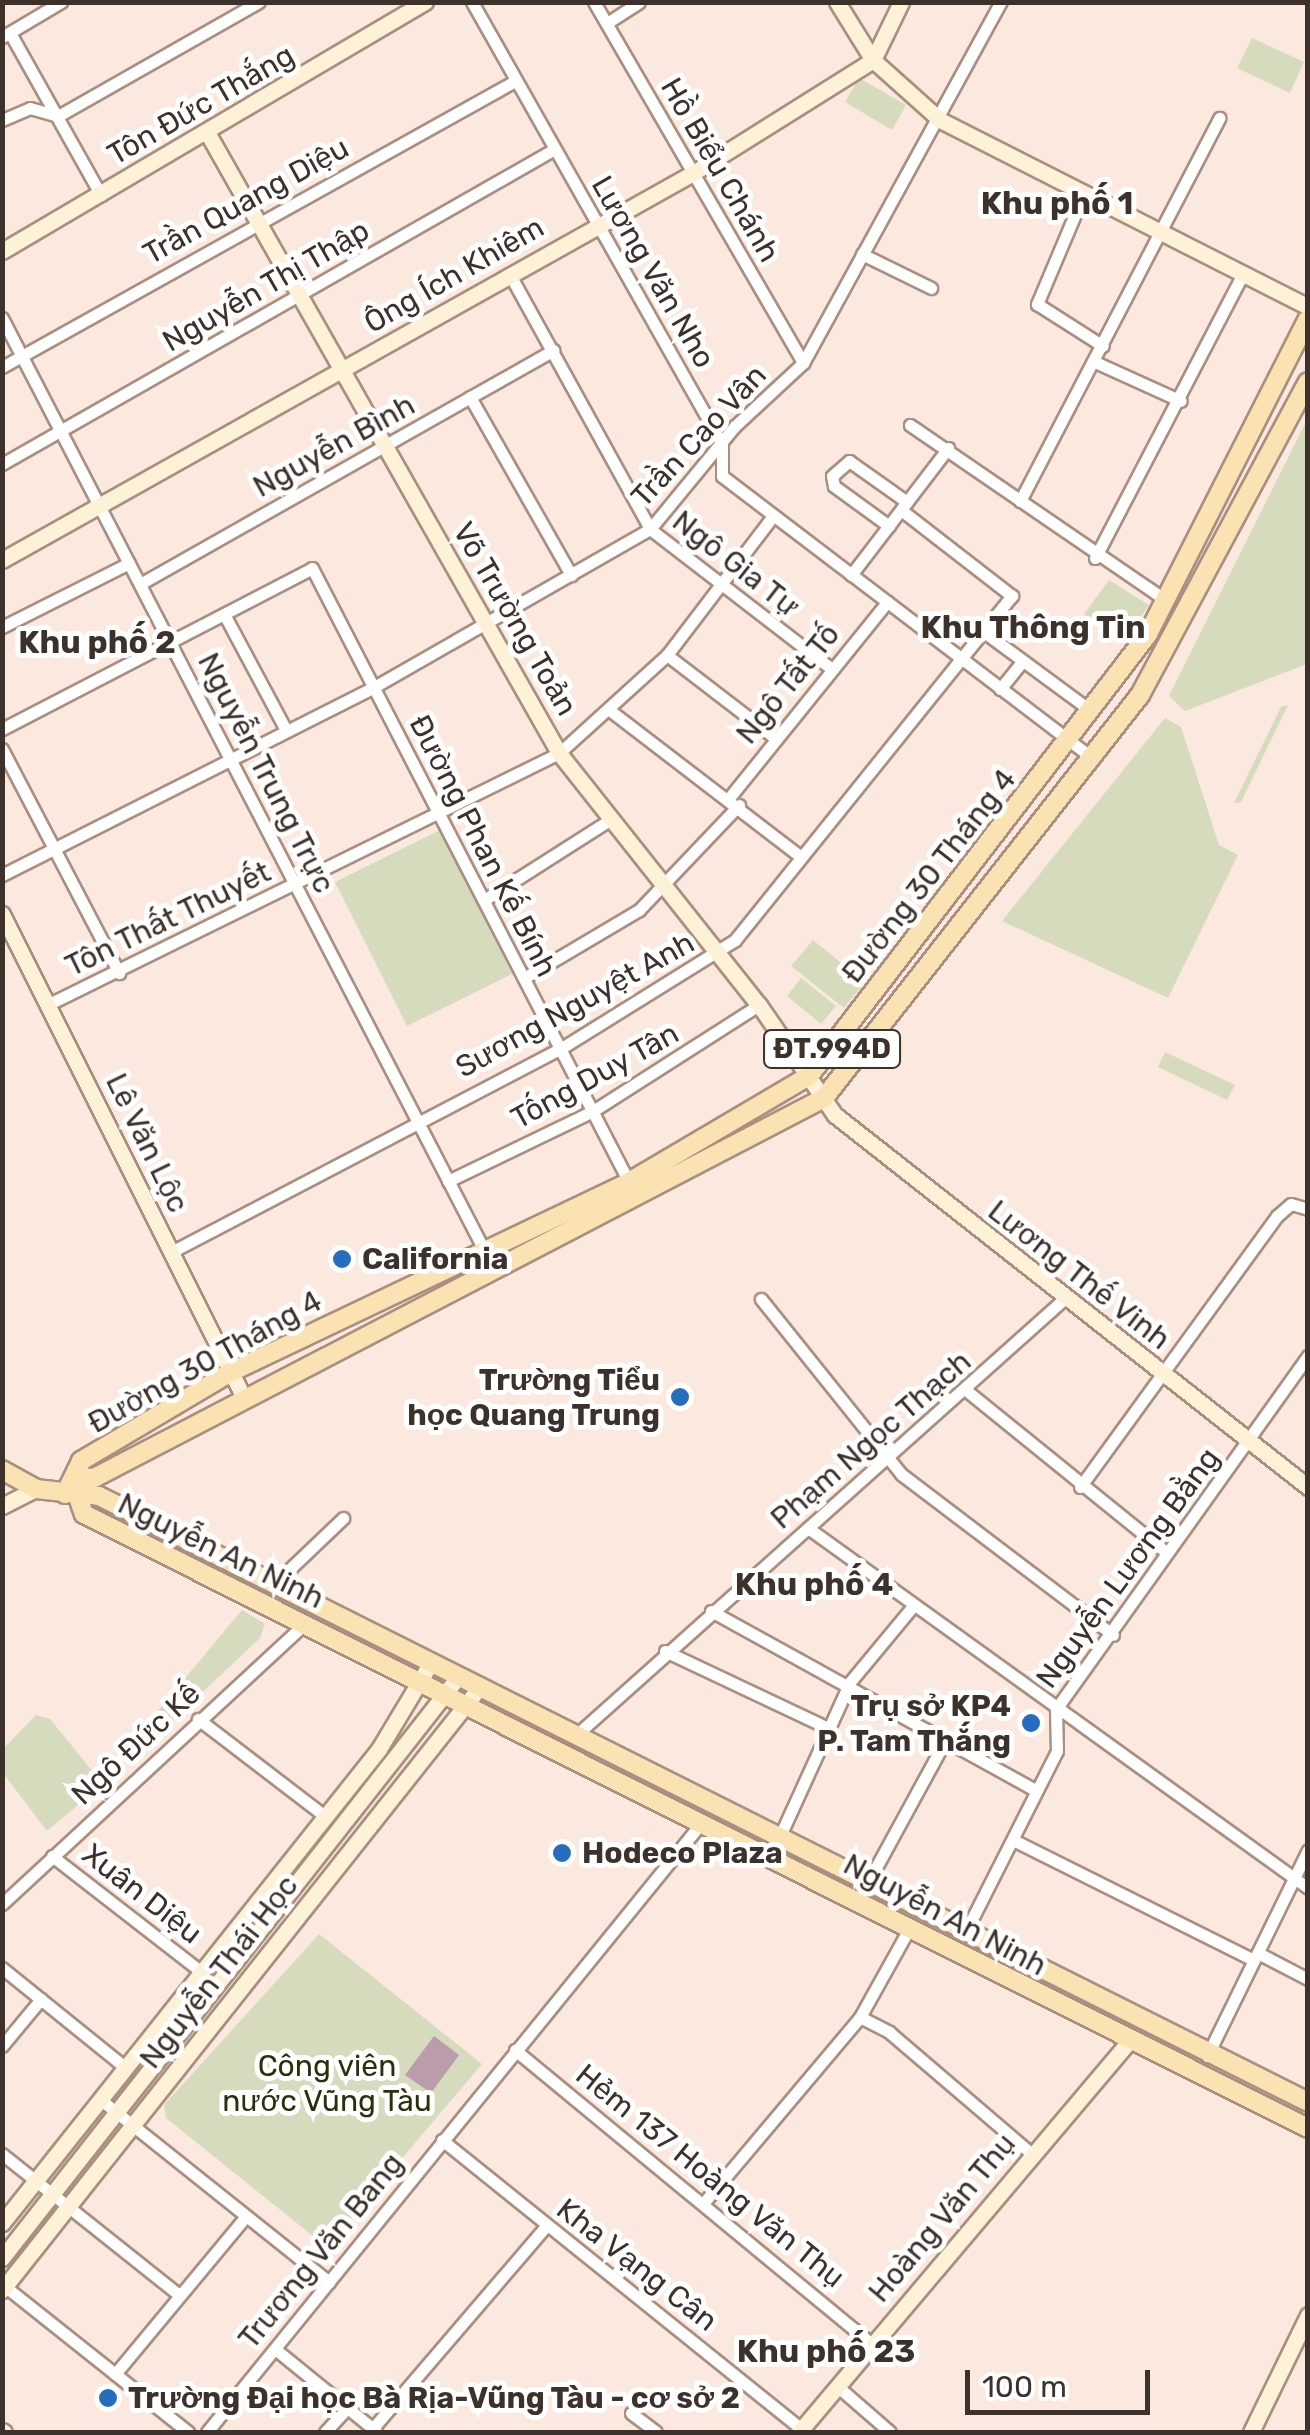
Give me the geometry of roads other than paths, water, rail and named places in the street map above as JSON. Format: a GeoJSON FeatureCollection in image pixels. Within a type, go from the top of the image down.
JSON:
{"type":"FeatureCollection","features":[{"type":"Feature","properties":{"kind":"main road","name":"Đường 30 Tháng 4"},"geometry":{"type":"LineString","coordinates":[[1308,320],[1167,601],[1116,680],[809,1076],[633,1190],[484,1250],[231,1372],[82,1461],[78,1477],[94,1478],[633,1190],[824,1098],[1094,759],[1140,695],[1308,382]]}},
{"type":"Feature","properties":{"kind":"main road"},"geometry":{"type":"LineString","coordinates":[[1116,680],[1140,695]]}},
{"type":"Feature","properties":{"kind":"main road"},"geometry":{"type":"LineString","coordinates":[[353,1313],[364,1336]]}},
{"type":"Feature","properties":{"kind":"main road"},"geometry":{"type":"LineString","coordinates":[[2,1470],[36,1489],[72,1495],[78,1477]]}},
{"type":"Feature","properties":{"kind":"main road","name":"Nguyễn An Ninh"},"geometry":{"type":"LineString","coordinates":[[72,1495],[99,1496],[273,1585],[426,1672],[452,1685],[480,1688],[867,1885],[967,1929],[1207,2056],[1308,2102]]}},
{"type":"Feature","properties":{"kind":"main road","name":"Nguyễn An Ninh"},"geometry":{"type":"LineString","coordinates":[[72,1495],[84,1514],[305,1624],[426,1672]]}},
{"type":"Feature","properties":{"kind":"main road","name":"Nguyễn An Ninh"},"geometry":{"type":"LineString","coordinates":[[452,1685],[468,1704],[1308,2128]]}},
{"type":"Feature","properties":{"kind":"street"},"geometry":{"type":"LineString","coordinates":[[62,2],[6,34],[58,116],[101,195]]}},
{"type":"Feature","properties":{"kind":"street"},"geometry":{"type":"LineString","coordinates":[[2,120],[30,108],[58,116],[259,2]]}},
{"type":"Feature","properties":{"kind":"street","name":"Tôn Đức Thắng"},"geometry":{"type":"LineString","coordinates":[[2,251],[208,134],[425,2]]}},
{"type":"Feature","properties":{"kind":"street","name":"Lương Văn Nho"},"geometry":{"type":"LineString","coordinates":[[472,2],[722,444],[722,476],[1094,759]]}},
{"type":"Feature","properties":{"kind":"street","name":"Hồ Biểu Chánh"},"geometry":{"type":"LineString","coordinates":[[594,2],[802,363]]}},
{"type":"Feature","properties":{"kind":"street"},"geometry":{"type":"LineString","coordinates":[[607,23],[639,2]]}},
{"type":"Feature","properties":{"kind":"street"},"geometry":{"type":"LineString","coordinates":[[837,2],[873,60],[940,120],[1308,307]]}},
{"type":"Feature","properties":{"kind":"street"},"geometry":{"type":"LineString","coordinates":[[873,60],[901,2]]}},
{"type":"Feature","properties":{"kind":"street","name":"Trần Cao Vân"},"geometry":{"type":"LineString","coordinates":[[2,875],[374,687],[487,626],[650,529],[722,444],[802,363],[940,120],[1001,2]]}},
{"type":"Feature","properties":{"kind":"street","name":"Ông Ích Khiêm"},"geometry":{"type":"LineString","coordinates":[[2,560],[692,172],[873,60]]}},
{"type":"Feature","properties":{"kind":"street","name":"Trần Quang Diệu"},"geometry":{"type":"LineString","coordinates":[[2,367],[514,80]]}},
{"type":"Feature","properties":{"kind":"street"},"geometry":{"type":"LineString","coordinates":[[1020,501],[1096,362],[1219,118]]}},
{"type":"Feature","properties":{"kind":"street","name":"Võ Trường Toản"},"geometry":{"type":"LineString","coordinates":[[208,134],[559,753],[759,1005],[824,1098]]}},
{"type":"Feature","properties":{"kind":"street","name":"Nguyễn Thị Thập"},"geometry":{"type":"LineString","coordinates":[[2,464],[553,150]]}},
{"type":"Feature","properties":{"kind":"street"},"geometry":{"type":"LineString","coordinates":[[1084,193],[1037,304],[1104,346]]}},
{"type":"Feature","properties":{"kind":"street"},"geometry":{"type":"LineString","coordinates":[[862,254],[931,288]]}},
{"type":"Feature","properties":{"kind":"street"},"geometry":{"type":"LineString","coordinates":[[1095,558],[1181,400],[1243,274]]}},
{"type":"Feature","properties":{"kind":"street","name":"Ngô Gia Tự"},"geometry":{"type":"LineString","coordinates":[[510,275],[650,529],[717,586],[832,669]]}},
{"type":"Feature","properties":{"kind":"street","name":"Nguyễn Trung Trực"},"geometry":{"type":"LineString","coordinates":[[2,318],[484,1250]]}},
{"type":"Feature","properties":{"kind":"street","name":"Nguyễn Bình"},"geometry":{"type":"LineString","coordinates":[[140,584],[553,350]]}},
{"type":"Feature","properties":{"kind":"street"},"geometry":{"type":"LineString","coordinates":[[1096,362],[1181,400]]}},
{"type":"Feature","properties":{"kind":"street"},"geometry":{"type":"LineString","coordinates":[[470,398],[571,575]]}},
{"type":"Feature","properties":{"kind":"street"},"geometry":{"type":"LineString","coordinates":[[910,425],[948,448],[1095,558],[1167,601]]}},
{"type":"Feature","properties":{"kind":"street"},"geometry":{"type":"LineString","coordinates":[[852,575],[948,448]]}},
{"type":"Feature","properties":{"kind":"street"},"geometry":{"type":"LineString","coordinates":[[889,526],[834,486],[832,476],[849,461],[904,506]]}},
{"type":"Feature","properties":{"kind":"street","name":"Sương Nguyệt Anh"},"geometry":{"type":"LineString","coordinates":[[171,1252],[417,1119],[560,1049],[716,955],[984,632],[1011,592],[904,506]]}},
{"type":"Feature","properties":{"kind":"street","name":"Tôn Thất Thuyết"},"geometry":{"type":"LineString","coordinates":[[48,1004],[119,973],[559,753],[612,712],[667,654],[774,516]]}},
{"type":"Feature","properties":{"kind":"street"},"geometry":{"type":"LineString","coordinates":[[2,626],[129,563]]}},
{"type":"Feature","properties":{"kind":"street","name":"Đường Phan Kế Bính"},"geometry":{"type":"LineString","coordinates":[[224,614],[312,568],[633,1190]]}},
{"type":"Feature","properties":{"kind":"street","name":"Ngô Tất Tố"},"geometry":{"type":"LineString","coordinates":[[524,978],[664,887],[734,802],[775,738],[887,602]]}},
{"type":"Feature","properties":{"kind":"street"},"geometry":{"type":"LineString","coordinates":[[2,730],[224,614],[286,730]]}},
{"type":"Feature","properties":{"kind":"street"},"geometry":{"type":"LineString","coordinates":[[984,632],[1091,711]]}},
{"type":"Feature","properties":{"kind":"street"},"geometry":{"type":"LineString","coordinates":[[667,654],[775,738]]}},
{"type":"Feature","properties":{"kind":"street"},"geometry":{"type":"LineString","coordinates":[[1000,689],[1023,660]]}},
{"type":"Feature","properties":{"kind":"street"},"geometry":{"type":"LineString","coordinates":[[612,712],[801,857]]}},
{"type":"Feature","properties":{"kind":"street"},"geometry":{"type":"LineString","coordinates":[[2,749],[119,973]]}},
{"type":"Feature","properties":{"kind":"street"},"geometry":{"type":"LineString","coordinates":[[484,900],[611,819]]}},
{"type":"Feature","properties":{"kind":"street","name":"Lê Văn Lộc"},"geometry":{"type":"LineString","coordinates":[[2,914],[242,1396]]}},
{"type":"Feature","properties":{"kind":"street","name":"Tống Duy Tân"},"geometry":{"type":"LineString","coordinates":[[448,1180],[592,1111],[759,1005]]}},
{"type":"Feature","properties":{"kind":"street","name":"Lương Thế Vinh"},"geometry":{"type":"LineString","coordinates":[[824,1098],[1064,1300],[1308,1487]]}},
{"type":"Feature","properties":{"kind":"street"},"geometry":{"type":"LineString","coordinates":[[1080,1487],[1158,1372],[1290,1204],[1308,1209]]}},
{"type":"Feature","properties":{"kind":"street"},"geometry":{"type":"LineString","coordinates":[[761,1299],[887,1458],[1113,1636]]}},
{"type":"Feature","properties":{"kind":"street","name":"Phạm Ngọc Thạch"},"geometry":{"type":"LineString","coordinates":[[575,1736],[665,1650],[967,1391],[1064,1300]]}},
{"type":"Feature","properties":{"kind":"street","name":"Nguyễn Lương Bằng"},"geometry":{"type":"LineString","coordinates":[[967,1929],[1057,1751],[1056,1709],[1113,1636],[1167,1553],[1308,1356]]}},
{"type":"Feature","properties":{"kind":"street"},"geometry":{"type":"LineString","coordinates":[[967,1391],[1080,1487],[1167,1553]]}},
{"type":"Feature","properties":{"kind":"street"},"geometry":{"type":"LineString","coordinates":[[2,1506],[36,1489]]}},
{"type":"Feature","properties":{"kind":"street"},"geometry":{"type":"LineString","coordinates":[[273,1585],[343,1518]]}},
{"type":"Feature","properties":{"kind":"street"},"geometry":{"type":"LineString","coordinates":[[808,1528],[1288,1879],[1308,1888]]}},
{"type":"Feature","properties":{"kind":"street"},"geometry":{"type":"LineString","coordinates":[[779,1838],[850,1682],[914,1605]]}},
{"type":"Feature","properties":{"kind":"street"},"geometry":{"type":"LineString","coordinates":[[710,1611],[850,1682],[1034,1790]]}},
{"type":"Feature","properties":{"kind":"street","name":"Ngô Đức Kế"},"geometry":{"type":"LineString","coordinates":[[2,1904],[305,1624]]}},
{"type":"Feature","properties":{"kind":"street"},"geometry":{"type":"LineString","coordinates":[[665,1650],[828,1728]]}},
{"type":"Feature","properties":{"kind":"street","name":"Nguyễn Thái Học"},"geometry":{"type":"LineString","coordinates":[[2,2223],[379,1748],[426,1672]]}},
{"type":"Feature","properties":{"kind":"street","name":"Nguyễn Thái Học"},"geometry":{"type":"LineString","coordinates":[[2,2258],[398,1761],[452,1685]]}},
{"type":"Feature","properties":{"kind":"street","name":"Nguyễn Thái Học"},"geometry":{"type":"LineString","coordinates":[[4,2287],[70,2209],[480,1688]]}},
{"type":"Feature","properties":{"kind":"street"},"geometry":{"type":"LineString","coordinates":[[198,1720],[324,1816]]}},
{"type":"Feature","properties":{"kind":"street"},"geometry":{"type":"LineString","coordinates":[[867,1885],[946,1738]]}},
{"type":"Feature","properties":{"kind":"street"},"geometry":{"type":"LineString","coordinates":[[379,1748],[413,1772]]}},
{"type":"Feature","properties":{"kind":"street","name":"Trương Văn Bang"},"geometry":{"type":"LineString","coordinates":[[207,2432],[702,1822]]}},
{"type":"Feature","properties":{"kind":"street"},"geometry":{"type":"LineString","coordinates":[[1013,1840],[1308,1979]]}},
{"type":"Feature","properties":{"kind":"street"},"geometry":{"type":"LineString","coordinates":[[1207,2056],[1256,1957],[1288,1879],[1308,1850]]}},
{"type":"Feature","properties":{"kind":"street","name":"Xuân Diệu"},"geometry":{"type":"LineString","coordinates":[[52,1856],[200,1971]]}},
{"type":"Feature","properties":{"kind":"street"},"geometry":{"type":"LineString","coordinates":[[706,2200],[860,2017],[910,1927]]}},
{"type":"Feature","properties":{"kind":"street"},"geometry":{"type":"LineString","coordinates":[[2,1968],[160,2094]]}},
{"type":"Feature","properties":{"kind":"street"},"geometry":{"type":"LineString","coordinates":[[2,2046],[41,1999]]}},
{"type":"Feature","properties":{"kind":"street"},"geometry":{"type":"LineString","coordinates":[[860,2017],[889,2032],[1032,2154]]}},
{"type":"Feature","properties":{"kind":"street","name":"Hoàng Văn Thụ"},"geometry":{"type":"LineString","coordinates":[[800,2431],[1130,2040]]}},
{"type":"Feature","properties":{"kind":"street","name":"Hẻm 137 Hoàng Văn Thụ"},"geometry":{"type":"LineString","coordinates":[[514,2050],[706,2200],[872,2344]]}},
{"type":"Feature","properties":{"kind":"street"},"geometry":{"type":"LineString","coordinates":[[101,2100],[329,2282]]}},
{"type":"Feature","properties":{"kind":"street","name":"Kha Vạng Cân"},"geometry":{"type":"LineString","coordinates":[[442,2140],[800,2431]]}},
{"type":"Feature","properties":{"kind":"street"},"geometry":{"type":"LineString","coordinates":[[2,2154],[180,2295]]}},
{"type":"Feature","properties":{"kind":"street"},"geometry":{"type":"LineString","coordinates":[[116,2374],[246,2216]]}},
{"type":"Feature","properties":{"kind":"street"},"geometry":{"type":"LineString","coordinates":[[274,2348],[375,2430],[547,2225]]}},
{"type":"Feature","properties":{"kind":"street"},"geometry":{"type":"LineString","coordinates":[[4,2287],[188,2432]]}},
{"type":"Feature","properties":{"kind":"street"},"geometry":{"type":"LineString","coordinates":[[1250,2432],[1308,2315]]}},
{"type":"Feature","properties":{"kind":"street"},"geometry":{"type":"LineString","coordinates":[[837,2386],[890,2432]]}},
{"type":"Feature","properties":{"kind":"street"},"geometry":{"type":"LineString","coordinates":[[326,2432],[347,2408]]}},
{"type":"Feature","properties":{"kind":"street"},"geometry":{"type":"LineString","coordinates":[[631,2413],[656,2432]]}},
{"type":"Feature","properties":{"kind":"place","name":"California"},"geometry":{"type":"Point","coordinates":[342,1259]}},
{"type":"Feature","properties":{"kind":"place","name":"Trường Tiểu học Quang Trung"},"geometry":{"type":"Point","coordinates":[680,1397]}},
{"type":"Feature","properties":{"kind":"place","name":"Trụ sở KP4 P. Tam Thắng"},"geometry":{"type":"Point","coordinates":[1031,1723]}},
{"type":"Feature","properties":{"kind":"place","name":"Hodeco Plaza"},"geometry":{"type":"Point","coordinates":[562,1853]}},
{"type":"Feature","properties":{"kind":"place","name":"Trường Đại học Bà Rịa-Vũng Tàu - cơ sở 2"},"geometry":{"type":"Point","coordinates":[108,2398]}},
{"type":"Feature","properties":{"kind":"district","name":"Khu phố 1"},"geometry":{"type":"Point","coordinates":[1057,203]}},
{"type":"Feature","properties":{"kind":"district","name":"Khu Thông Tin"},"geometry":{"type":"Point","coordinates":[1033,627]}},
{"type":"Feature","properties":{"kind":"district","name":"Khu phố 2"},"geometry":{"type":"Point","coordinates":[97,642]}},
{"type":"Feature","properties":{"kind":"district","name":"Khu phố 4"},"geometry":{"type":"Point","coordinates":[814,1584]}},
{"type":"Feature","properties":{"kind":"district","name":"Khu phố 23"},"geometry":{"type":"Point","coordinates":[826,2351]}},
{"type":"Feature","properties":{"kind":"park label","name":"Công viên nước Vũng Tàu"},"geometry":{"type":"Point","coordinates":[327,2083]}}]}
